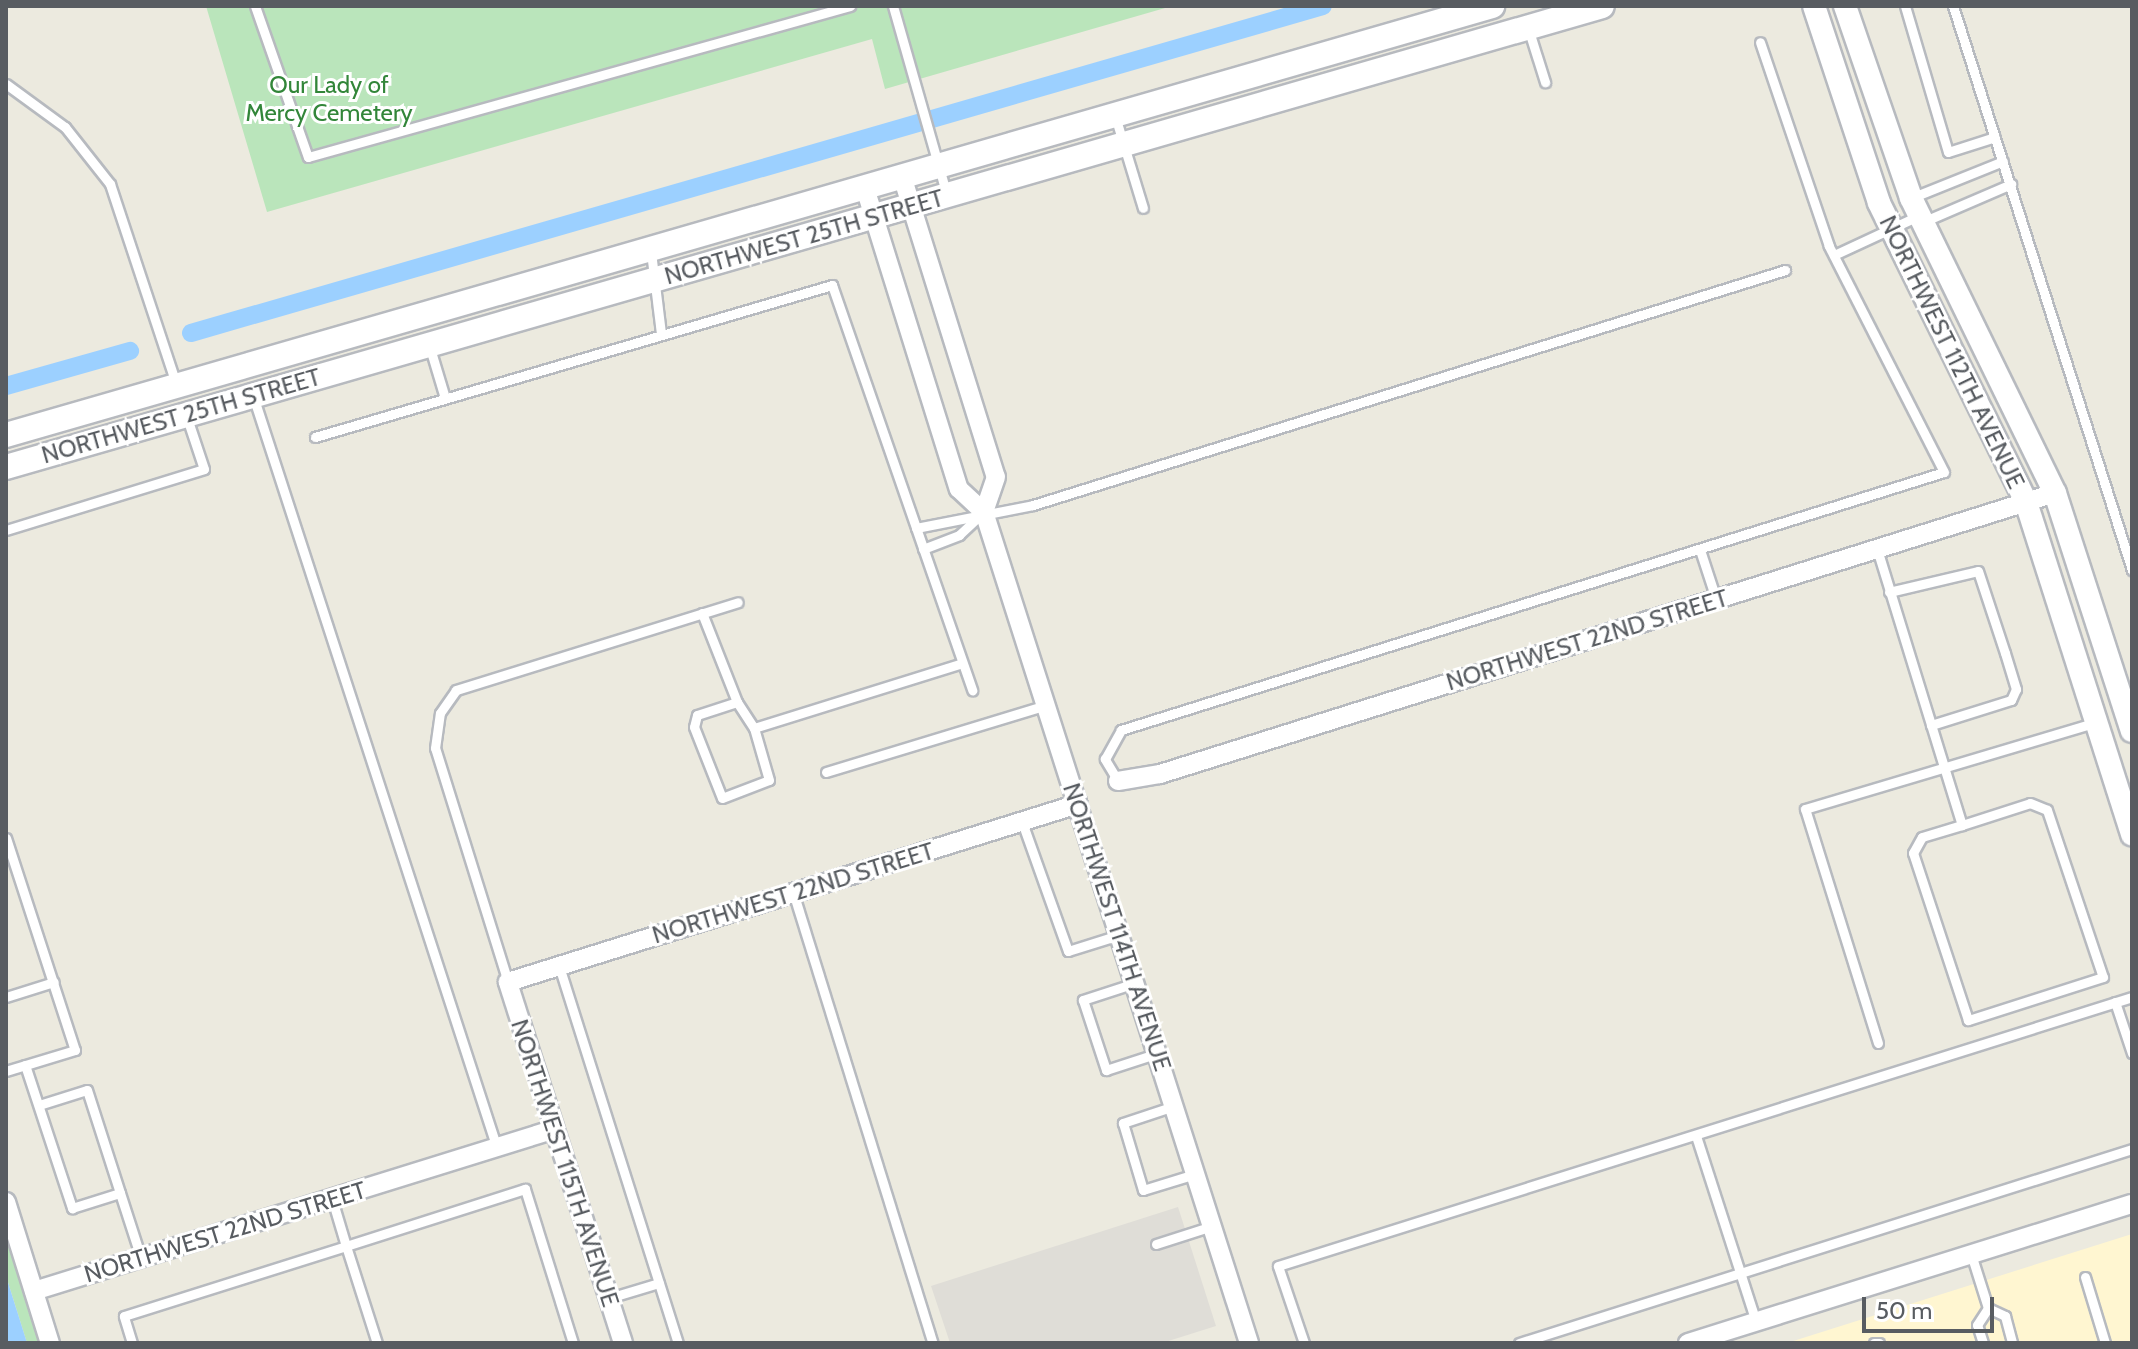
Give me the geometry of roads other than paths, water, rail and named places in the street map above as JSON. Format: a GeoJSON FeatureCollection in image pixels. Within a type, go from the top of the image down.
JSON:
{"type":"FeatureCollection","features":[{"type":"Feature","properties":{"kind":"main road","name":"NORTHWEST 25TH STREET"},"geometry":{"type":"LineString","coordinates":[[6,435],[1492,6]]}},
{"type":"Feature","properties":{"kind":"main road","name":"NORTHWEST 25TH STREET"},"geometry":{"type":"LineString","coordinates":[[6,467],[1602,6]]}},
{"type":"Feature","properties":{"kind":"main road"},"geometry":{"type":"LineString","coordinates":[[177,386],[186,415]]}},
{"type":"Feature","properties":{"kind":"street","name":"NORTHWEST 112TH AVENUE"},"geometry":{"type":"LineString","coordinates":[[1814,6],[1891,230],[2026,502],[2132,835]]}},
{"type":"Feature","properties":{"kind":"street","name":"NORTHWEST 112TH AVENUE"},"geometry":{"type":"LineString","coordinates":[[1845,6],[1917,212],[2055,493],[2130,718]]}},
{"type":"Feature","properties":{"kind":"street"},"geometry":{"type":"LineString","coordinates":[[902,176],[996,477],[984,512]]}},
{"type":"Feature","properties":{"kind":"street","name":"NORTHWEST 114TH AVENUE"},"geometry":{"type":"LineString","coordinates":[[865,188],[959,489],[984,512],[1249,1343]]}},
{"type":"Feature","properties":{"kind":"street","name":"NORTHWEST 22ND STREET"},"geometry":{"type":"LineString","coordinates":[[1118,781],[1160,774],[2055,493]]}},
{"type":"Feature","properties":{"kind":"street"},"geometry":{"type":"LineString","coordinates":[[2097,722],[2130,718]]}},
{"type":"Feature","properties":{"kind":"street","name":"NORTHWEST 22ND STREET"},"geometry":{"type":"LineString","coordinates":[[508,982],[1078,804]]}},
{"type":"Feature","properties":{"kind":"street","name":"NORTHWEST 115TH AVENUE"},"geometry":{"type":"LineString","coordinates":[[508,982],[552,1130],[623,1343]]}},
{"type":"Feature","properties":{"kind":"street","name":"NORTHWEST 22ND STREET"},"geometry":{"type":"LineString","coordinates":[[34,1291],[552,1130]]}},
{"type":"Feature","properties":{"kind":"street"},"geometry":{"type":"LineString","coordinates":[[6,1202],[50,1343]]}},
{"type":"Feature","properties":{"kind":"street"},"geometry":{"type":"LineString","coordinates":[[1688,1343],[1737,1336],[1756,1322],[2132,1204]]}},
{"type":"Feature","properties":{"kind":"lane"},"geometry":{"type":"LineString","coordinates":[[255,6],[308,157],[850,6]]}},
{"type":"Feature","properties":{"kind":"lane"},"geometry":{"type":"LineString","coordinates":[[893,6],[947,195]]}},
{"type":"Feature","properties":{"kind":"lane"},"geometry":{"type":"LineString","coordinates":[[1905,6],[1948,152],[1995,137]]}},
{"type":"Feature","properties":{"kind":"lane"},"geometry":{"type":"LineString","coordinates":[[1953,6],[2132,570]]}},
{"type":"Feature","properties":{"kind":"lane"},"geometry":{"type":"LineString","coordinates":[[1528,28],[1545,82]]}},
{"type":"Feature","properties":{"kind":"lane"},"geometry":{"type":"LineString","coordinates":[[1118,781],[1105,759],[1121,730],[1944,472],[1834,255],[1760,42]]}},
{"type":"Feature","properties":{"kind":"lane"},"geometry":{"type":"LineString","coordinates":[[6,84],[65,127],[110,184],[177,386]]}},
{"type":"Feature","properties":{"kind":"lane"},"geometry":{"type":"LineString","coordinates":[[1115,115],[1143,208]]}},
{"type":"Feature","properties":{"kind":"lane"},"geometry":{"type":"LineString","coordinates":[[1834,255],[1891,230],[2003,161]]}},
{"type":"Feature","properties":{"kind":"lane"},"geometry":{"type":"LineString","coordinates":[[1917,212],[1937,210],[2011,184]]}},
{"type":"Feature","properties":{"kind":"lane"},"geometry":{"type":"LineString","coordinates":[[650,249],[651,281],[661,333]]}},
{"type":"Feature","properties":{"kind":"lane"},"geometry":{"type":"LineString","coordinates":[[916,528],[984,512],[1033,505],[1785,270]]}},
{"type":"Feature","properties":{"kind":"lane"},"geometry":{"type":"LineString","coordinates":[[315,437],[832,285],[960,664],[972,690]]}},
{"type":"Feature","properties":{"kind":"lane"},"geometry":{"type":"LineString","coordinates":[[429,345],[445,398]]}},
{"type":"Feature","properties":{"kind":"lane"},"geometry":{"type":"LineString","coordinates":[[253,395],[497,1148]]}},
{"type":"Feature","properties":{"kind":"lane"},"geometry":{"type":"LineString","coordinates":[[6,530],[204,469],[186,415]]}},
{"type":"Feature","properties":{"kind":"lane"},"geometry":{"type":"LineString","coordinates":[[923,549],[959,535],[984,512]]}},
{"type":"Feature","properties":{"kind":"lane"},"geometry":{"type":"LineString","coordinates":[[1877,549],[1962,825]]}},
{"type":"Feature","properties":{"kind":"lane"},"geometry":{"type":"LineString","coordinates":[[1700,550],[1716,599]]}},
{"type":"Feature","properties":{"kind":"lane"},"geometry":{"type":"LineString","coordinates":[[1889,592],[1969,567],[1978,571],[2005,653],[2016,689],[2011,700],[1931,725]]}},
{"type":"Feature","properties":{"kind":"lane"},"geometry":{"type":"LineString","coordinates":[[508,982],[435,748],[440,713],[456,690],[738,602]]}},
{"type":"Feature","properties":{"kind":"lane"},"geometry":{"type":"LineString","coordinates":[[702,613],[737,702],[754,728],[769,780],[722,798],[694,727],[697,715],[737,702]]}},
{"type":"Feature","properties":{"kind":"lane"},"geometry":{"type":"LineString","coordinates":[[754,728],[960,664]]}},
{"type":"Feature","properties":{"kind":"lane"},"geometry":{"type":"LineString","coordinates":[[826,772],[1046,705]]}},
{"type":"Feature","properties":{"kind":"lane"},"geometry":{"type":"LineString","coordinates":[[1878,1043],[1805,809],[2097,722]]}},
{"type":"Feature","properties":{"kind":"lane"},"geometry":{"type":"LineString","coordinates":[[2030,803],[2047,810],[2103,977],[1968,1020],[1913,853],[1922,837],[1962,825],[2030,803]]}},
{"type":"Feature","properties":{"kind":"lane"},"geometry":{"type":"LineString","coordinates":[[1022,822],[1068,951],[1119,935]]}},
{"type":"Feature","properties":{"kind":"lane"},"geometry":{"type":"LineString","coordinates":[[6,838],[75,1050],[6,1071]]}},
{"type":"Feature","properties":{"kind":"lane"},"geometry":{"type":"LineString","coordinates":[[793,892],[933,1343]]}},
{"type":"Feature","properties":{"kind":"lane"},"geometry":{"type":"LineString","coordinates":[[559,966],[678,1343]]}},
{"type":"Feature","properties":{"kind":"lane"},"geometry":{"type":"LineString","coordinates":[[6,997],[54,982]]}},
{"type":"Feature","properties":{"kind":"lane"},"geometry":{"type":"LineString","coordinates":[[1135,983],[1083,1000],[1106,1070],[1158,1053]]}},
{"type":"Feature","properties":{"kind":"lane"},"geometry":{"type":"LineString","coordinates":[[1304,1343],[1278,1266],[2132,997]]}},
{"type":"Feature","properties":{"kind":"lane"},"geometry":{"type":"LineString","coordinates":[[2115,1002],[2132,1053]]}},
{"type":"Feature","properties":{"kind":"lane"},"geometry":{"type":"LineString","coordinates":[[25,1065],[72,1208],[120,1193]]}},
{"type":"Feature","properties":{"kind":"lane"},"geometry":{"type":"LineString","coordinates":[[39,1105],[87,1090],[141,1258]]}},
{"type":"Feature","properties":{"kind":"lane"},"geometry":{"type":"LineString","coordinates":[[1174,1106],[1123,1123],[1143,1190],[1195,1174]]}},
{"type":"Feature","properties":{"kind":"lane"},"geometry":{"type":"LineString","coordinates":[[1696,1136],[1756,1322]]}},
{"type":"Feature","properties":{"kind":"lane"},"geometry":{"type":"LineString","coordinates":[[1519,1343],[2132,1149]]}},
{"type":"Feature","properties":{"kind":"lane"},"geometry":{"type":"LineString","coordinates":[[132,1343],[124,1316],[525,1189],[573,1343]]}},
{"type":"Feature","properties":{"kind":"lane"},"geometry":{"type":"LineString","coordinates":[[332,1199],[377,1343]]}},
{"type":"Feature","properties":{"kind":"lane"},"geometry":{"type":"LineString","coordinates":[[1156,1244],[1212,1226]]}},
{"type":"Feature","properties":{"kind":"lane"},"geometry":{"type":"LineString","coordinates":[[1971,1254],[1988,1308],[2005,1316],[2012,1343]]}},
{"type":"Feature","properties":{"kind":"lane"},"geometry":{"type":"LineString","coordinates":[[2085,1277],[2105,1343]]}},
{"type":"Feature","properties":{"kind":"lane"},"geometry":{"type":"LineString","coordinates":[[609,1298],[659,1283]]}},
{"type":"Feature","properties":{"kind":"lane"},"geometry":{"type":"LineString","coordinates":[[1983,1343],[1977,1325],[1988,1308]]}},
{"type":"Feature","properties":{"kind":"water"},"geometry":{"type":"Polygon","coordinates":[[[6,1276],[27,1343],[6,1343],[6,1276]]]}},
{"type":"Feature","properties":{"kind":"waterway"},"geometry":{"type":"LineString","coordinates":[[191,333],[1323,6]]}},
{"type":"Feature","properties":{"kind":"waterway"},"geometry":{"type":"LineString","coordinates":[[6,386],[130,351]]}},
{"type":"Feature","properties":{"kind":"park label","name":"Our Lady of Mercy Cemetery"},"geometry":{"type":"Point","coordinates":[329,99]}}]}
